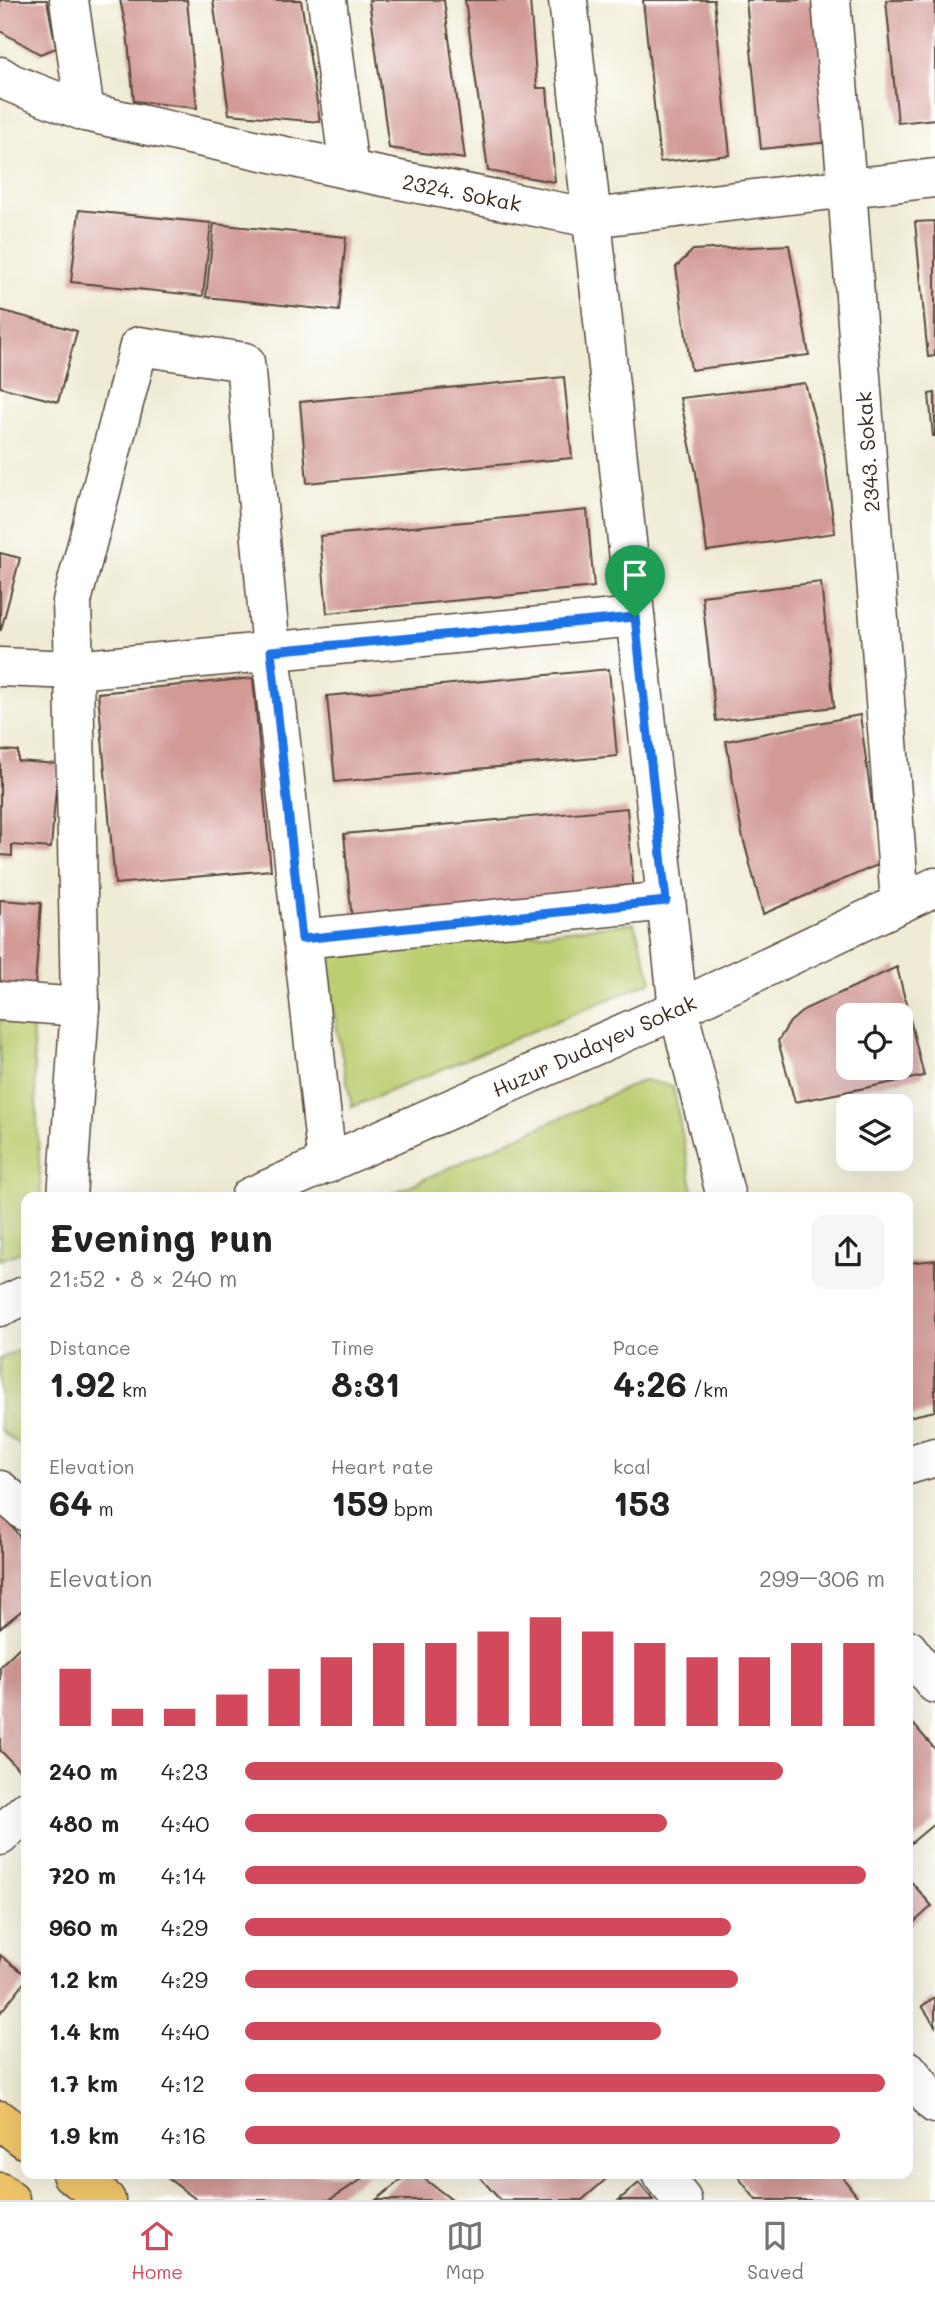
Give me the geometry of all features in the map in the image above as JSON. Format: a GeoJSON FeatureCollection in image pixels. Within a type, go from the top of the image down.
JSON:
{"type":"FeatureCollection","features":[{"type":"Feature","properties":{"kind":"main road"},"geometry":{"type":"LineString","coordinates":[[0,2120],[21,2136]]}},
{"type":"Feature","properties":{"kind":"main road"},"geometry":{"type":"LineString","coordinates":[[78,2179],[106,2200]]}},
{"type":"Feature","properties":{"kind":"main road"},"geometry":{"type":"LineString","coordinates":[[0,2192],[10,2200]]}},
{"type":"Feature","properties":{"kind":"street"},"geometry":{"type":"LineString","coordinates":[[69,0],[85,112]]}},
{"type":"Feature","properties":{"kind":"street"},"geometry":{"type":"LineString","coordinates":[[327,0],[349,170]]}},
{"type":"Feature","properties":{"kind":"street"},"geometry":{"type":"LineString","coordinates":[[568,0],[678,1009],[725,1192]]}},
{"type":"Feature","properties":{"kind":"street","name":"2343. Sokak"},"geometry":{"type":"LineString","coordinates":[[831,0],[900,903]]}},
{"type":"Feature","properties":{"kind":"street","name":"2324. Sokak"},"geometry":{"type":"LineString","coordinates":[[4,83],[85,112],[349,170],[592,218],[935,178]]}},
{"type":"Feature","properties":{"kind":"street"},"geometry":{"type":"LineString","coordinates":[[67,1192],[80,1007],[72,601],[139,345],[245,362],[271,651],[327,1164]]}},
{"type":"Feature","properties":{"kind":"street"},"geometry":{"type":"LineString","coordinates":[[0,667],[74,670],[635,617]]}},
{"type":"Feature","properties":{"kind":"street","name":"Huzur Dudayev Sokak"},"geometry":{"type":"LineString","coordinates":[[262,1192],[678,1009],[935,887]]}},
{"type":"Feature","properties":{"kind":"street"},"geometry":{"type":"LineString","coordinates":[[302,939],[666,901]]}},
{"type":"Feature","properties":{"kind":"street"},"geometry":{"type":"LineString","coordinates":[[0,1001],[80,1007]]}},
{"type":"Feature","properties":{"kind":"street"},"geometry":{"type":"LineString","coordinates":[[0,1307],[21,1297]]}},
{"type":"Feature","properties":{"kind":"street"},"geometry":{"type":"LineString","coordinates":[[913,1464],[935,1457]]}},
{"type":"Feature","properties":{"kind":"street"},"geometry":{"type":"LineString","coordinates":[[0,1490],[21,1508]]}},
{"type":"Feature","properties":{"kind":"street"},"geometry":{"type":"LineString","coordinates":[[913,1655],[935,1684]]}},
{"type":"Feature","properties":{"kind":"street"},"geometry":{"type":"LineString","coordinates":[[0,1836],[21,1816]]}},
{"type":"Feature","properties":{"kind":"street"},"geometry":{"type":"LineString","coordinates":[[913,2076],[935,2104]]}},
{"type":"Feature","properties":{"kind":"street"},"geometry":{"type":"LineString","coordinates":[[665,2179],[682,2200]]}},
{"type":"Feature","properties":{"kind":"green space"},"geometry":{"type":"Polygon","coordinates":[[[634,923],[652,981],[352,1107],[323,957],[634,923]]]}},
{"type":"Feature","properties":{"kind":"green space"},"geometry":{"type":"Polygon","coordinates":[[[0,1020],[32,1022],[41,1192],[21,1192],[21,1252],[0,1260],[0,1020]]]}},
{"type":"Feature","properties":{"kind":"green space"},"geometry":{"type":"Polygon","coordinates":[[[644,1080],[673,1086],[693,1192],[396,1192],[644,1080]]]}},
{"type":"Feature","properties":{"kind":"green space"},"geometry":{"type":"Polygon","coordinates":[[[21,1349],[21,1446],[0,1430],[0,1359],[21,1349]]]}},
{"type":"Feature","properties":{"kind":"building"},"geometry":{"type":"Polygon","coordinates":[[[0,0],[47,0],[56,48],[40,54],[0,31],[0,0]]]}},
{"type":"Feature","properties":{"kind":"building"},"geometry":{"type":"Polygon","coordinates":[[[120,0],[187,0],[197,108],[134,101],[127,32],[120,0]]]}},
{"type":"Feature","properties":{"kind":"building"},"geometry":{"type":"Polygon","coordinates":[[[213,0],[301,0],[320,122],[229,114],[213,0]]]}},
{"type":"Feature","properties":{"kind":"building"},"geometry":{"type":"Polygon","coordinates":[[[369,0],[444,0],[465,159],[389,148],[369,0]]]}},
{"type":"Feature","properties":{"kind":"building"},"geometry":{"type":"Polygon","coordinates":[[[465,0],[530,0],[537,88],[547,88],[555,182],[488,171],[465,0]]]}},
{"type":"Feature","properties":{"kind":"building"},"geometry":{"type":"Polygon","coordinates":[[[643,0],[714,0],[730,155],[660,162],[643,0]]]}},
{"type":"Feature","properties":{"kind":"building"},"geometry":{"type":"Polygon","coordinates":[[[746,0],[815,0],[830,142],[761,149],[746,0]]]}},
{"type":"Feature","properties":{"kind":"building"},"geometry":{"type":"Polygon","coordinates":[[[886,0],[935,0],[935,119],[898,123],[886,0]]]}},
{"type":"Feature","properties":{"kind":"building"},"geometry":{"type":"Polygon","coordinates":[[[79,210],[211,223],[203,296],[71,282],[79,210]]]}},
{"type":"Feature","properties":{"kind":"building"},"geometry":{"type":"Polygon","coordinates":[[[935,221],[935,356],[928,357],[915,222],[935,221]]]}},
{"type":"Feature","properties":{"kind":"building"},"geometry":{"type":"Polygon","coordinates":[[[214,224],[346,237],[339,311],[206,297],[214,224]]]}},
{"type":"Feature","properties":{"kind":"building"},"geometry":{"type":"Polygon","coordinates":[[[789,245],[809,355],[691,370],[676,267],[693,250],[789,245]]]}},
{"type":"Feature","properties":{"kind":"building"},"geometry":{"type":"Polygon","coordinates":[[[0,310],[77,331],[58,402],[0,387],[0,310]]]}},
{"type":"Feature","properties":{"kind":"building"},"geometry":{"type":"Polygon","coordinates":[[[564,377],[572,458],[307,483],[300,402],[564,377]]]}},
{"type":"Feature","properties":{"kind":"building"},"geometry":{"type":"Polygon","coordinates":[[[805,383],[824,455],[835,533],[707,551],[696,473],[680,398],[805,383]]]}},
{"type":"Feature","properties":{"kind":"building"},"geometry":{"type":"Polygon","coordinates":[[[935,393],[935,436],[933,436],[929,394],[935,393]]]}},
{"type":"Feature","properties":{"kind":"building"},"geometry":{"type":"Polygon","coordinates":[[[587,510],[594,587],[327,613],[320,536],[587,510]]]}},
{"type":"Feature","properties":{"kind":"building"},"geometry":{"type":"Polygon","coordinates":[[[0,553],[20,558],[1,630],[0,630],[0,553]]]}},
{"type":"Feature","properties":{"kind":"building"},"geometry":{"type":"Polygon","coordinates":[[[821,582],[834,707],[716,721],[702,596],[821,582]]]}},
{"type":"Feature","properties":{"kind":"building"},"geometry":{"type":"Polygon","coordinates":[[[609,669],[617,756],[335,782],[327,696],[609,669]]]}},
{"type":"Feature","properties":{"kind":"building"},"geometry":{"type":"Polygon","coordinates":[[[253,678],[271,870],[115,884],[98,693],[253,678]]]}},
{"type":"Feature","properties":{"kind":"building"},"geometry":{"type":"Polygon","coordinates":[[[860,715],[880,864],[763,914],[742,834],[726,741],[860,715]]]}},
{"type":"Feature","properties":{"kind":"building"},"geometry":{"type":"Polygon","coordinates":[[[0,750],[18,751],[18,761],[58,764],[51,848],[12,845],[12,856],[0,855],[0,750]]]}},
{"type":"Feature","properties":{"kind":"building"},"geometry":{"type":"Polygon","coordinates":[[[627,808],[634,894],[352,921],[344,834],[627,808]]]}},
{"type":"Feature","properties":{"kind":"building"},"geometry":{"type":"Polygon","coordinates":[[[0,900],[41,903],[35,987],[0,985],[0,900]]]}},
{"type":"Feature","properties":{"kind":"building"},"geometry":{"type":"Polygon","coordinates":[[[897,967],[906,1003],[836,1003],[836,1080],[904,1080],[795,1102],[778,1041],[790,1022],[805,1009],[897,967]]]}},
{"type":"Feature","properties":{"kind":"building"},"geometry":{"type":"Polygon","coordinates":[[[913,1032],[924,1076],[913,1078],[913,1032]]]}},
{"type":"Feature","properties":{"kind":"building"},"geometry":{"type":"Polygon","coordinates":[[[935,1260],[935,1411],[913,1416],[913,1262],[935,1260]]]}},
{"type":"Feature","properties":{"kind":"building"},"geometry":{"type":"Polygon","coordinates":[[[0,1511],[21,1538],[21,1611],[0,1628],[0,1511]]]}},
{"type":"Feature","properties":{"kind":"building"},"geometry":{"type":"Polygon","coordinates":[[[21,1646],[21,1772],[0,1750],[0,1666],[21,1646]]]}},
{"type":"Feature","properties":{"kind":"building"},"geometry":{"type":"Polygon","coordinates":[[[913,1724],[935,1749],[935,1823],[913,1841],[913,1724]]]}},
{"type":"Feature","properties":{"kind":"building"},"geometry":{"type":"Polygon","coordinates":[[[913,1884],[932,1906],[913,1923],[913,1884]]]}},
{"type":"Feature","properties":{"kind":"building"},"geometry":{"type":"Polygon","coordinates":[[[0,1955],[21,1971],[21,1986],[0,2013],[0,1955]]]}},
{"type":"Feature","properties":{"kind":"building"},"geometry":{"type":"Polygon","coordinates":[[[935,1997],[935,2026],[922,2006],[935,1997]]]}},
{"type":"Feature","properties":{"kind":"building"},"geometry":{"type":"Polygon","coordinates":[[[169,2179],[362,2179],[329,2200],[197,2200],[169,2179]]]}},
{"type":"Feature","properties":{"kind":"building"},"geometry":{"type":"Polygon","coordinates":[[[402,2179],[425,2179],[452,2200],[376,2200],[402,2179]]]}},
{"type":"Feature","properties":{"kind":"building"},"geometry":{"type":"Polygon","coordinates":[[[481,2179],[606,2179],[582,2200],[500,2200],[481,2179]]]}},
{"type":"Feature","properties":{"kind":"building"},"geometry":{"type":"Polygon","coordinates":[[[740,2179],[844,2179],[860,2200],[756,2200],[740,2179]]]}},
{"type":"Feature","properties":{"kind":"building"},"geometry":{"type":"Polygon","coordinates":[[[639,2183],[653,2200],[619,2200],[639,2183]]]}},
{"type":"Feature","properties":{"kind":"route"},"geometry":{"type":"LineString","coordinates":[[635,617],[666,901],[302,939],[271,651],[635,617]]}}]}
